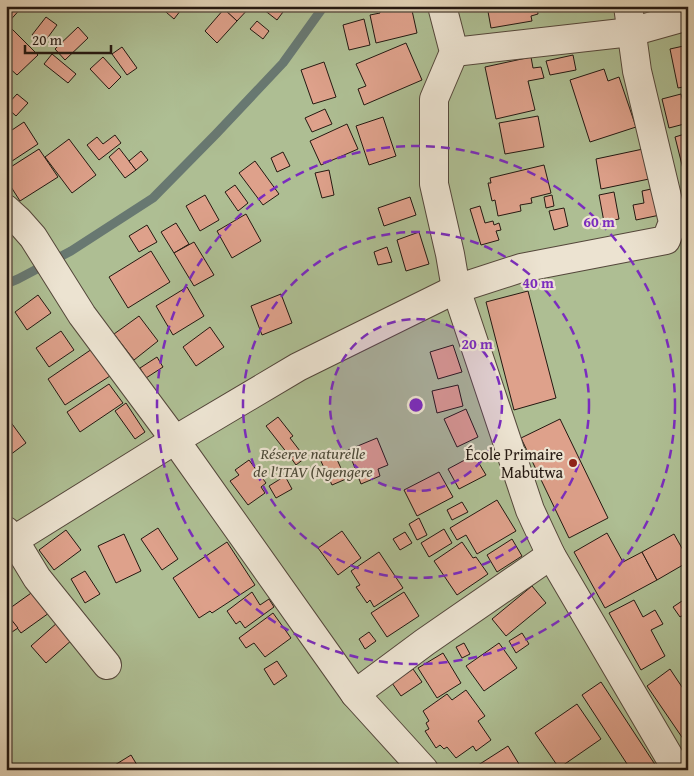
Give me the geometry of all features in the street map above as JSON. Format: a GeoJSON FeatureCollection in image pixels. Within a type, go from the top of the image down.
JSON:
{"type":"FeatureCollection","features":[{"type":"Feature","properties":{"kind":"street"},"geometry":{"type":"LineString","coordinates":[[442,6],[454,52],[434,99],[434,184],[456,289],[530,510],[551,555],[677,770]]}},
{"type":"Feature","properties":{"kind":"street"},"geometry":{"type":"LineString","coordinates":[[454,52],[629,19],[688,16]]}},
{"type":"Feature","properties":{"kind":"street"},"geometry":{"type":"LineString","coordinates":[[107,665],[37,578],[10,535],[298,367],[456,289],[520,268],[666,240],[673,222],[637,71],[629,19]]}},
{"type":"Feature","properties":{"kind":"street"},"geometry":{"type":"LineString","coordinates":[[6,209],[33,237],[82,315],[175,440],[355,694],[424,770]]}},
{"type":"Feature","properties":{"kind":"street"},"geometry":{"type":"LineString","coordinates":[[355,694],[425,642],[551,555]]}},
{"type":"Feature","properties":{"kind":"green space","name":"Réserve naturelle de l'ITAV (Ngengere"},"geometry":{"type":"Polygon","coordinates":[[[6,6],[688,6],[688,770],[6,770],[6,6]]]}},
{"type":"Feature","properties":{"kind":"building"},"geometry":{"type":"Polygon","coordinates":[[[6,6],[23,6],[6,25],[6,6]]]}},
{"type":"Feature","properties":{"kind":"building"},"geometry":{"type":"Polygon","coordinates":[[[159,6],[184,6],[174,19],[159,6]]]}},
{"type":"Feature","properties":{"kind":"building"},"geometry":{"type":"Polygon","coordinates":[[[220,6],[251,6],[237,21],[220,6]]]}},
{"type":"Feature","properties":{"kind":"building"},"geometry":{"type":"Polygon","coordinates":[[[259,6],[284,6],[286,8],[277,20],[259,6]]]}},
{"type":"Feature","properties":{"kind":"building"},"geometry":{"type":"Polygon","coordinates":[[[379,6],[411,6],[417,33],[376,43],[370,15],[380,13],[379,6]]]}},
{"type":"Feature","properties":{"kind":"building"},"geometry":{"type":"Polygon","coordinates":[[[487,6],[537,6],[538,14],[531,16],[532,21],[491,28],[487,6]]]}},
{"type":"Feature","properties":{"kind":"building"},"geometry":{"type":"Polygon","coordinates":[[[555,6],[575,6],[575,9],[556,11],[555,6]]]}},
{"type":"Feature","properties":{"kind":"building"},"geometry":{"type":"Polygon","coordinates":[[[224,9],[237,21],[217,43],[205,31],[224,9]]]}},
{"type":"Feature","properties":{"kind":"building"},"geometry":{"type":"Polygon","coordinates":[[[46,17],[57,25],[43,44],[32,35],[46,17]]]}},
{"type":"Feature","properties":{"kind":"building"},"geometry":{"type":"Polygon","coordinates":[[[364,19],[370,45],[349,50],[343,25],[364,19]]]}},
{"type":"Feature","properties":{"kind":"building"},"geometry":{"type":"Polygon","coordinates":[[[257,21],[269,31],[263,39],[250,29],[257,21]]]}},
{"type":"Feature","properties":{"kind":"building"},"geometry":{"type":"Polygon","coordinates":[[[10,27],[38,55],[17,75],[6,65],[6,30],[10,27]]]}},
{"type":"Feature","properties":{"kind":"building"},"geometry":{"type":"Polygon","coordinates":[[[78,27],[88,38],[65,60],[55,49],[78,27]]]}},
{"type":"Feature","properties":{"kind":"building"},"geometry":{"type":"Polygon","coordinates":[[[406,43],[422,80],[364,105],[358,89],[366,86],[356,64],[406,43]]]}},
{"type":"Feature","properties":{"kind":"building"},"geometry":{"type":"Polygon","coordinates":[[[688,45],[688,86],[678,88],[670,49],[688,45]]]}},
{"type":"Feature","properties":{"kind":"building"},"geometry":{"type":"Polygon","coordinates":[[[122,47],[137,68],[127,75],[112,54],[122,47]]]}},
{"type":"Feature","properties":{"kind":"building"},"geometry":{"type":"Polygon","coordinates":[[[52,54],[76,74],[68,83],[44,64],[52,54]]]}},
{"type":"Feature","properties":{"kind":"building"},"geometry":{"type":"Polygon","coordinates":[[[573,55],[576,70],[550,75],[546,61],[573,55]]]}},
{"type":"Feature","properties":{"kind":"building"},"geometry":{"type":"Polygon","coordinates":[[[103,57],[121,77],[109,89],[90,69],[103,57]]]}},
{"type":"Feature","properties":{"kind":"building"},"geometry":{"type":"Polygon","coordinates":[[[531,57],[533,68],[541,67],[544,78],[528,81],[535,110],[496,119],[485,67],[531,57]]]}},
{"type":"Feature","properties":{"kind":"building"},"geometry":{"type":"Polygon","coordinates":[[[324,62],[336,97],[313,104],[301,70],[324,62]]]}},
{"type":"Feature","properties":{"kind":"building"},"geometry":{"type":"Polygon","coordinates":[[[604,69],[608,81],[619,77],[636,127],[590,142],[570,80],[604,69]]]}},
{"type":"Feature","properties":{"kind":"building"},"geometry":{"type":"Polygon","coordinates":[[[17,94],[28,103],[16,116],[6,106],[17,94]]]}},
{"type":"Feature","properties":{"kind":"building"},"geometry":{"type":"Polygon","coordinates":[[[681,94],[683,102],[688,101],[688,123],[669,128],[662,99],[681,94]]]}},
{"type":"Feature","properties":{"kind":"building"},"geometry":{"type":"Polygon","coordinates":[[[325,109],[332,124],[312,132],[305,118],[325,109]]]}},
{"type":"Feature","properties":{"kind":"building"},"geometry":{"type":"Polygon","coordinates":[[[538,116],[544,147],[505,154],[499,123],[538,116]]]}},
{"type":"Feature","properties":{"kind":"building"},"geometry":{"type":"Polygon","coordinates":[[[383,117],[396,156],[369,165],[356,126],[383,117]]]}},
{"type":"Feature","properties":{"kind":"building"},"geometry":{"type":"Polygon","coordinates":[[[24,122],[38,144],[6,165],[6,134],[24,122]]]}},
{"type":"Feature","properties":{"kind":"building"},"geometry":{"type":"Polygon","coordinates":[[[347,124],[358,149],[321,165],[310,141],[347,124]]]}},
{"type":"Feature","properties":{"kind":"building"},"geometry":{"type":"Polygon","coordinates":[[[688,133],[688,189],[675,137],[688,133]]]}},
{"type":"Feature","properties":{"kind":"building"},"geometry":{"type":"Polygon","coordinates":[[[115,135],[121,143],[99,160],[87,145],[97,137],[103,144],[115,135]]]}},
{"type":"Feature","properties":{"kind":"building"},"geometry":{"type":"Polygon","coordinates":[[[69,139],[96,175],[72,193],[45,157],[69,139]]]}},
{"type":"Feature","properties":{"kind":"building"},"geometry":{"type":"Polygon","coordinates":[[[119,148],[136,170],[125,178],[109,157],[119,148]]]}},
{"type":"Feature","properties":{"kind":"building"},"geometry":{"type":"Polygon","coordinates":[[[39,149],[58,177],[20,201],[6,179],[6,170],[39,149]]]}},
{"type":"Feature","properties":{"kind":"building"},"geometry":{"type":"Polygon","coordinates":[[[643,149],[649,179],[601,189],[596,159],[643,149]]]}},
{"type":"Feature","properties":{"kind":"building"},"geometry":{"type":"Polygon","coordinates":[[[141,151],[148,160],[136,170],[129,161],[141,151]]]}},
{"type":"Feature","properties":{"kind":"building"},"geometry":{"type":"Polygon","coordinates":[[[283,152],[290,166],[277,172],[271,158],[283,152]]]}},
{"type":"Feature","properties":{"kind":"building"},"geometry":{"type":"Polygon","coordinates":[[[255,161],[279,194],[263,205],[239,173],[255,161]]]}},
{"type":"Feature","properties":{"kind":"building"},"geometry":{"type":"Polygon","coordinates":[[[544,165],[551,193],[531,198],[532,203],[520,205],[521,211],[498,216],[495,200],[492,201],[488,183],[491,183],[490,178],[544,165]]]}},
{"type":"Feature","properties":{"kind":"building"},"geometry":{"type":"Polygon","coordinates":[[[329,170],[334,195],[322,198],[315,173],[329,170]]]}},
{"type":"Feature","properties":{"kind":"building"},"geometry":{"type":"Polygon","coordinates":[[[235,185],[248,203],[238,211],[225,192],[235,185]]]}},
{"type":"Feature","properties":{"kind":"building"},"geometry":{"type":"Polygon","coordinates":[[[656,188],[660,215],[636,220],[633,205],[644,203],[642,191],[656,188]]]}},
{"type":"Feature","properties":{"kind":"building"},"geometry":{"type":"Polygon","coordinates":[[[614,192],[619,219],[604,222],[599,195],[614,192]]]}},
{"type":"Feature","properties":{"kind":"building"},"geometry":{"type":"Polygon","coordinates":[[[205,195],[219,220],[200,231],[186,206],[205,195]]]}},
{"type":"Feature","properties":{"kind":"building"},"geometry":{"type":"Polygon","coordinates":[[[552,195],[554,206],[546,208],[544,197],[552,195]]]}},
{"type":"Feature","properties":{"kind":"building"},"geometry":{"type":"Polygon","coordinates":[[[410,197],[416,215],[384,226],[378,208],[410,197]]]}},
{"type":"Feature","properties":{"kind":"building"},"geometry":{"type":"Polygon","coordinates":[[[480,206],[485,223],[493,221],[494,225],[499,223],[501,230],[496,231],[499,240],[481,245],[470,209],[480,206]]]}},
{"type":"Feature","properties":{"kind":"building"},"geometry":{"type":"Polygon","coordinates":[[[564,208],[568,226],[554,230],[549,211],[564,208]]]}},
{"type":"Feature","properties":{"kind":"building"},"geometry":{"type":"Polygon","coordinates":[[[246,214],[261,241],[232,258],[217,231],[246,214]]]}},
{"type":"Feature","properties":{"kind":"building"},"geometry":{"type":"Polygon","coordinates":[[[176,223],[189,244],[174,253],[161,232],[176,223]]]}},
{"type":"Feature","properties":{"kind":"building"},"geometry":{"type":"Polygon","coordinates":[[[147,225],[157,242],[139,252],[129,236],[147,225]]]}},
{"type":"Feature","properties":{"kind":"building"},"geometry":{"type":"Polygon","coordinates":[[[419,232],[429,264],[406,271],[397,240],[419,232]]]}},
{"type":"Feature","properties":{"kind":"building"},"geometry":{"type":"Polygon","coordinates":[[[194,242],[214,275],[194,286],[174,253],[194,242]]]}},
{"type":"Feature","properties":{"kind":"building"},"geometry":{"type":"Polygon","coordinates":[[[387,247],[392,262],[378,265],[374,252],[387,247]]]}},
{"type":"Feature","properties":{"kind":"building"},"geometry":{"type":"Polygon","coordinates":[[[151,251],[170,282],[128,308],[109,277],[151,251]]]}},
{"type":"Feature","properties":{"kind":"building"},"geometry":{"type":"Polygon","coordinates":[[[187,287],[204,316],[173,335],[156,306],[187,287]]]}},
{"type":"Feature","properties":{"kind":"building"},"geometry":{"type":"Polygon","coordinates":[[[528,291],[556,398],[514,410],[486,302],[528,291]]]}},
{"type":"Feature","properties":{"kind":"building"},"geometry":{"type":"Polygon","coordinates":[[[281,294],[292,323],[262,335],[251,306],[281,294]]]}},
{"type":"Feature","properties":{"kind":"building"},"geometry":{"type":"Polygon","coordinates":[[[38,295],[51,313],[27,330],[15,312],[38,295]]]}},
{"type":"Feature","properties":{"kind":"building"},"geometry":{"type":"Polygon","coordinates":[[[139,316],[158,341],[134,360],[114,334],[139,316]]]}},
{"type":"Feature","properties":{"kind":"building"},"geometry":{"type":"Polygon","coordinates":[[[210,327],[224,347],[196,366],[183,347],[210,327]]]}},
{"type":"Feature","properties":{"kind":"building"},"geometry":{"type":"Polygon","coordinates":[[[61,331],[74,350],[49,367],[36,348],[61,331]]]}},
{"type":"Feature","properties":{"kind":"building"},"geometry":{"type":"Polygon","coordinates":[[[453,345],[462,372],[438,379],[430,352],[453,345]]]}},
{"type":"Feature","properties":{"kind":"building"},"geometry":{"type":"Polygon","coordinates":[[[92,349],[110,376],[65,405],[48,379],[92,349]]]}},
{"type":"Feature","properties":{"kind":"building"},"geometry":{"type":"Polygon","coordinates":[[[157,357],[163,367],[146,378],[140,368],[157,357]]]}},
{"type":"Feature","properties":{"kind":"building"},"geometry":{"type":"Polygon","coordinates":[[[109,384],[123,403],[80,432],[67,412],[109,384]]]}},
{"type":"Feature","properties":{"kind":"building"},"geometry":{"type":"Polygon","coordinates":[[[458,385],[463,406],[437,413],[432,391],[458,385]]]}},
{"type":"Feature","properties":{"kind":"building"},"geometry":{"type":"Polygon","coordinates":[[[126,403],[145,432],[135,439],[115,411],[126,403]]]}},
{"type":"Feature","properties":{"kind":"building"},"geometry":{"type":"Polygon","coordinates":[[[466,409],[478,437],[457,447],[444,419],[466,409]]]}},
{"type":"Feature","properties":{"kind":"building"},"geometry":{"type":"Polygon","coordinates":[[[278,417],[293,436],[290,438],[300,451],[291,458],[266,426],[278,417]]]}},
{"type":"Feature","properties":{"kind":"building"},"geometry":{"type":"Polygon","coordinates":[[[6,418],[26,443],[6,458],[6,418]]]}},
{"type":"Feature","properties":{"kind":"building"},"geometry":{"type":"Polygon","coordinates":[[[560,419],[608,518],[569,538],[521,438],[560,419]]]}},
{"type":"Feature","properties":{"kind":"building"},"geometry":{"type":"Polygon","coordinates":[[[377,438],[388,465],[378,469],[380,476],[361,484],[348,450],[377,438]]]}},
{"type":"Feature","properties":{"kind":"building"},"geometry":{"type":"Polygon","coordinates":[[[300,451],[305,458],[296,465],[291,458],[300,451]]]}},
{"type":"Feature","properties":{"kind":"building"},"geometry":{"type":"Polygon","coordinates":[[[333,451],[346,479],[332,485],[319,457],[333,451]]]}},
{"type":"Feature","properties":{"kind":"building"},"geometry":{"type":"Polygon","coordinates":[[[474,455],[486,475],[459,489],[448,469],[474,455]]]}},
{"type":"Feature","properties":{"kind":"building"},"geometry":{"type":"Polygon","coordinates":[[[249,460],[266,483],[261,487],[265,493],[248,505],[230,481],[239,475],[235,470],[249,460]]]}},
{"type":"Feature","properties":{"kind":"building"},"geometry":{"type":"Polygon","coordinates":[[[439,472],[453,497],[417,516],[404,490],[439,472]]]}},
{"type":"Feature","properties":{"kind":"building"},"geometry":{"type":"Polygon","coordinates":[[[285,476],[292,489],[276,498],[269,486],[285,476]]]}},
{"type":"Feature","properties":{"kind":"building"},"geometry":{"type":"Polygon","coordinates":[[[497,500],[516,531],[477,554],[466,535],[457,540],[450,528],[497,500]]]}},
{"type":"Feature","properties":{"kind":"building"},"geometry":{"type":"Polygon","coordinates":[[[462,502],[468,512],[452,520],[447,510],[462,502]]]}},
{"type":"Feature","properties":{"kind":"building"},"geometry":{"type":"Polygon","coordinates":[[[419,518],[427,535],[417,540],[409,524],[419,518]]]}},
{"type":"Feature","properties":{"kind":"building"},"geometry":{"type":"Polygon","coordinates":[[[158,528],[178,559],[162,570],[141,539],[158,528]]]}},
{"type":"Feature","properties":{"kind":"building"},"geometry":{"type":"Polygon","coordinates":[[[444,529],[452,543],[429,557],[421,543],[444,529]]]}},
{"type":"Feature","properties":{"kind":"building"},"geometry":{"type":"Polygon","coordinates":[[[66,530],[81,550],[54,570],[39,550],[66,530]]]}},
{"type":"Feature","properties":{"kind":"building"},"geometry":{"type":"Polygon","coordinates":[[[342,531],[361,558],[338,575],[318,548],[342,531]]]}},
{"type":"Feature","properties":{"kind":"building"},"geometry":{"type":"Polygon","coordinates":[[[405,532],[412,543],[400,550],[393,539],[405,532]]]}},
{"type":"Feature","properties":{"kind":"building"},"geometry":{"type":"Polygon","coordinates":[[[607,533],[623,562],[642,552],[657,580],[605,608],[574,552],[607,533]]]}},
{"type":"Feature","properties":{"kind":"building"},"geometry":{"type":"Polygon","coordinates":[[[124,534],[141,571],[116,583],[98,546],[124,534]]]}},
{"type":"Feature","properties":{"kind":"building"},"geometry":{"type":"Polygon","coordinates":[[[674,534],[688,562],[657,580],[642,552],[674,534]]]}},
{"type":"Feature","properties":{"kind":"building"},"geometry":{"type":"Polygon","coordinates":[[[512,539],[522,556],[497,572],[487,555],[512,539]]]}},
{"type":"Feature","properties":{"kind":"building"},"geometry":{"type":"Polygon","coordinates":[[[227,542],[255,585],[212,613],[210,611],[199,618],[173,578],[227,542]]]}},
{"type":"Feature","properties":{"kind":"building"},"geometry":{"type":"Polygon","coordinates":[[[462,542],[473,558],[476,557],[488,574],[457,595],[434,561],[462,542]]]}},
{"type":"Feature","properties":{"kind":"building"},"geometry":{"type":"Polygon","coordinates":[[[379,552],[403,588],[374,607],[370,600],[367,603],[356,587],[360,585],[351,571],[379,552]]]}},
{"type":"Feature","properties":{"kind":"building"},"geometry":{"type":"Polygon","coordinates":[[[85,571],[100,594],[85,603],[71,579],[85,571]]]}},
{"type":"Feature","properties":{"kind":"building"},"geometry":{"type":"Polygon","coordinates":[[[532,586],[546,603],[506,636],[492,619],[532,586]]]}},
{"type":"Feature","properties":{"kind":"building"},"geometry":{"type":"Polygon","coordinates":[[[34,591],[49,613],[21,633],[6,611],[34,591]]]}},
{"type":"Feature","properties":{"kind":"building"},"geometry":{"type":"Polygon","coordinates":[[[252,592],[260,605],[269,599],[274,607],[245,628],[240,621],[236,624],[227,611],[252,592]]]}},
{"type":"Feature","properties":{"kind":"building"},"geometry":{"type":"Polygon","coordinates":[[[404,592],[419,616],[387,637],[371,613],[404,592]]]}},
{"type":"Feature","properties":{"kind":"building"},"geometry":{"type":"Polygon","coordinates":[[[688,597],[688,612],[680,617],[673,607],[688,597]]]}},
{"type":"Feature","properties":{"kind":"building"},"geometry":{"type":"Polygon","coordinates":[[[634,600],[643,617],[655,610],[663,624],[651,630],[665,656],[641,670],[609,613],[634,600]]]}},
{"type":"Feature","properties":{"kind":"building"},"geometry":{"type":"Polygon","coordinates":[[[6,613],[18,628],[6,636],[6,613]]]}},
{"type":"Feature","properties":{"kind":"building"},"geometry":{"type":"Polygon","coordinates":[[[273,613],[291,638],[265,657],[254,643],[246,648],[239,638],[273,613]]]}},
{"type":"Feature","properties":{"kind":"building"},"geometry":{"type":"Polygon","coordinates":[[[58,622],[73,639],[46,663],[31,646],[58,622]]]}},
{"type":"Feature","properties":{"kind":"building"},"geometry":{"type":"Polygon","coordinates":[[[369,632],[376,641],[365,649],[359,639],[369,632]]]}},
{"type":"Feature","properties":{"kind":"building"},"geometry":{"type":"Polygon","coordinates":[[[522,633],[529,644],[516,653],[509,641],[522,633]]]}},
{"type":"Feature","properties":{"kind":"building"},"geometry":{"type":"Polygon","coordinates":[[[464,643],[470,654],[462,658],[456,647],[464,643]]]}},
{"type":"Feature","properties":{"kind":"building"},"geometry":{"type":"Polygon","coordinates":[[[499,643],[517,668],[484,691],[466,666],[499,643]]]}},
{"type":"Feature","properties":{"kind":"building"},"geometry":{"type":"Polygon","coordinates":[[[443,653],[461,683],[437,698],[418,668],[443,653]]]}},
{"type":"Feature","properties":{"kind":"building"},"geometry":{"type":"Polygon","coordinates":[[[277,661],[287,676],[274,685],[264,669],[277,661]]]}},
{"type":"Feature","properties":{"kind":"building"},"geometry":{"type":"Polygon","coordinates":[[[413,669],[422,682],[401,696],[392,683],[413,669]]]}},
{"type":"Feature","properties":{"kind":"building"},"geometry":{"type":"Polygon","coordinates":[[[670,669],[688,696],[688,746],[647,686],[670,669]]]}},
{"type":"Feature","properties":{"kind":"building"},"geometry":{"type":"Polygon","coordinates":[[[601,682],[656,766],[650,770],[631,770],[582,695],[601,682]]]}},
{"type":"Feature","properties":{"kind":"building"},"geometry":{"type":"Polygon","coordinates":[[[466,690],[485,716],[478,721],[491,740],[476,751],[473,746],[456,758],[447,747],[444,749],[440,745],[436,748],[425,731],[429,729],[426,723],[429,721],[423,711],[447,694],[452,700],[466,690]]]}},
{"type":"Feature","properties":{"kind":"building"},"geometry":{"type":"Polygon","coordinates":[[[577,704],[601,739],[559,768],[535,733],[577,704]]]}},
{"type":"Feature","properties":{"kind":"building"},"geometry":{"type":"Polygon","coordinates":[[[508,746],[522,769],[472,769],[508,746]]]}},
{"type":"Feature","properties":{"kind":"building"},"geometry":{"type":"Polygon","coordinates":[[[131,755],[140,770],[112,770],[110,768],[131,755]]]}},
{"type":"Feature","properties":{"kind":"waterway"},"geometry":{"type":"LineString","coordinates":[[6,284],[71,251],[153,198],[283,63],[324,6]]}},
{"type":"Feature","properties":{"kind":"place","name":"École Primaire Mabutwa"},"geometry":{"type":"Point","coordinates":[573,463]}}]}
